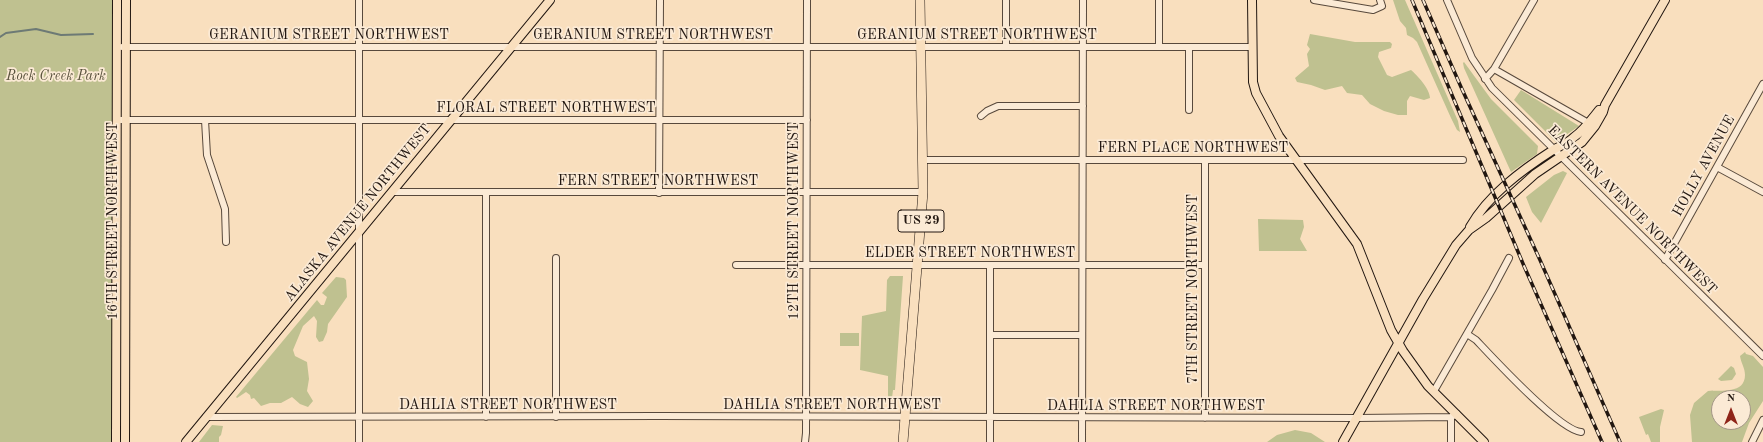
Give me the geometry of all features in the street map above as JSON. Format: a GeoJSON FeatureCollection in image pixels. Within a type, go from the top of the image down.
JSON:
{"type":"FeatureCollection","features":[{"type":"Feature","properties":{"kind":"highway","name":"US 29"},"geometry":{"type":"LineString","coordinates":[[903,442],[923,192],[924,160],[920,0]]}},
{"type":"Feature","properties":{"kind":"main road","name":"16TH STREET NORTHWEST"},"geometry":{"type":"LineString","coordinates":[[116,442],[117,0]]}},
{"type":"Feature","properties":{"kind":"main road","name":"16TH STREET NORTHWEST"},"geometry":{"type":"LineString","coordinates":[[125,442],[126,0]]}},
{"type":"Feature","properties":{"kind":"main road","name":"ALASKA AVENUE NORTHWEST"},"geometry":{"type":"LineString","coordinates":[[186,442],[550,0]]}},
{"type":"Feature","properties":{"kind":"main road"},"geometry":{"type":"LineString","coordinates":[[1252,0],[1253,79],[1255,89],[1276,132],[1357,244],[1391,330],[1418,373],[1454,416],[1484,442]]}},
{"type":"Feature","properties":{"kind":"main road"},"geometry":{"type":"LineString","coordinates":[[1343,442],[1444,264],[1469,230],[1478,214],[1502,188],[1554,149],[1573,139],[1592,124],[1603,112],[1605,105],[1665,0]]}},
{"type":"Feature","properties":{"kind":"main road"},"geometry":{"type":"LineString","coordinates":[[1469,230],[1491,214],[1535,174],[1582,142],[1592,124]]}},
{"type":"Feature","properties":{"kind":"street"},"geometry":{"type":"LineString","coordinates":[[359,0],[359,442]]}},
{"type":"Feature","properties":{"kind":"street"},"geometry":{"type":"LineString","coordinates":[[659,193],[660,0]]}},
{"type":"Feature","properties":{"kind":"street","name":"12TH STREET NORTHWEST"},"geometry":{"type":"LineString","coordinates":[[804,442],[806,417],[807,0]]}},
{"type":"Feature","properties":{"kind":"street"},"geometry":{"type":"LineString","coordinates":[[1006,0],[1006,47]]}},
{"type":"Feature","properties":{"kind":"street"},"geometry":{"type":"LineString","coordinates":[[1082,442],[1083,0]]}},
{"type":"Feature","properties":{"kind":"street"},"geometry":{"type":"LineString","coordinates":[[1159,0],[1159,47]]}},
{"type":"Feature","properties":{"kind":"street"},"geometry":{"type":"LineString","coordinates":[[1314,0],[1374,10],[1382,6],[1380,0]]}},
{"type":"Feature","properties":{"kind":"street","name":"EASTERN AVENUE NORTHWEST"},"geometry":{"type":"LineString","coordinates":[[1447,0],[1472,58],[1485,78],[1498,93],[1763,356]]}},
{"type":"Feature","properties":{"kind":"street"},"geometry":{"type":"LineString","coordinates":[[1485,78],[1494,69],[1534,0]]}},
{"type":"Feature","properties":{"kind":"street","name":"GERANIUM STREET NORTHWEST"},"geometry":{"type":"LineString","coordinates":[[117,47],[1253,47]]}},
{"type":"Feature","properties":{"kind":"street"},"geometry":{"type":"LineString","coordinates":[[1189,47],[1189,110]]}},
{"type":"Feature","properties":{"kind":"street"},"geometry":{"type":"LineString","coordinates":[[1494,69],[1592,124]]}},
{"type":"Feature","properties":{"kind":"street","name":"HOLLY AVENUE"},"geometry":{"type":"LineString","coordinates":[[1665,260],[1763,84]]}},
{"type":"Feature","properties":{"kind":"street"},"geometry":{"type":"LineString","coordinates":[[981,116],[990,108],[998,106],[1083,106]]}},
{"type":"Feature","properties":{"kind":"street","name":"FLORAL STREET NORTHWEST"},"geometry":{"type":"LineString","coordinates":[[117,120],[807,120]]}},
{"type":"Feature","properties":{"kind":"street"},"geometry":{"type":"LineString","coordinates":[[205,120],[206,150],[225,209],[226,242]]}},
{"type":"Feature","properties":{"kind":"street","name":"FERN PLACE NORTHWEST"},"geometry":{"type":"LineString","coordinates":[[924,160],[1463,160]]}},
{"type":"Feature","properties":{"kind":"street","name":"7TH STREET NORTHWEST"},"geometry":{"type":"LineString","coordinates":[[1205,160],[1205,418]]}},
{"type":"Feature","properties":{"kind":"street"},"geometry":{"type":"LineString","coordinates":[[1717,167],[1763,192]]}},
{"type":"Feature","properties":{"kind":"street","name":"FERN STREET NORTHWEST"},"geometry":{"type":"LineString","coordinates":[[393,192],[923,192]]}},
{"type":"Feature","properties":{"kind":"street"},"geometry":{"type":"LineString","coordinates":[[486,192],[486,417]]}},
{"type":"Feature","properties":{"kind":"street"},"geometry":{"type":"LineString","coordinates":[[556,258],[556,417]]}},
{"type":"Feature","properties":{"kind":"street"},"geometry":{"type":"LineString","coordinates":[[1434,391],[1509,258]]}},
{"type":"Feature","properties":{"kind":"street","name":"ELDER STREET NORTHWEST"},"geometry":{"type":"LineString","coordinates":[[736,265],[1205,265]]}},
{"type":"Feature","properties":{"kind":"street"},"geometry":{"type":"LineString","coordinates":[[990,265],[990,442]]}},
{"type":"Feature","properties":{"kind":"street"},"geometry":{"type":"LineString","coordinates":[[1467,334],[1476,340],[1525,391],[1546,410],[1573,431],[1581,432]]}},
{"type":"Feature","properties":{"kind":"street"},"geometry":{"type":"LineString","coordinates":[[990,335],[1082,336]]}},
{"type":"Feature","properties":{"kind":"street"},"geometry":{"type":"LineString","coordinates":[[1451,442],[1454,416]]}},
{"type":"Feature","properties":{"kind":"street","name":"DAHLIA STREET NORTHWEST"},"geometry":{"type":"LineString","coordinates":[[206,417],[1357,418],[1454,416]]}},
{"type":"Feature","properties":{"kind":"street"},"geometry":{"type":"LineString","coordinates":[[1752,442],[1763,420]]}},
{"type":"Feature","properties":{"kind":"green space","name":"Rock Creek Park"},"geometry":{"type":"Polygon","coordinates":[[[0,0],[113,0],[112,442],[0,442],[0,0]]]}},
{"type":"Feature","properties":{"kind":"green space"},"geometry":{"type":"Polygon","coordinates":[[[1393,0],[1405,0],[1458,121],[1460,132],[1457,130],[1451,118],[1417,42],[1407,35],[1406,28],[1400,21],[1393,0]]]}},
{"type":"Feature","properties":{"kind":"green space"},"geometry":{"type":"Polygon","coordinates":[[[1310,34],[1355,42],[1390,42],[1392,44],[1391,48],[1379,52],[1378,57],[1387,75],[1392,77],[1411,70],[1426,87],[1430,98],[1424,100],[1410,96],[1407,101],[1407,115],[1398,115],[1384,111],[1370,104],[1362,95],[1347,93],[1342,86],[1325,90],[1297,82],[1295,78],[1309,66],[1307,54],[1310,49],[1307,45],[1310,34]]]}},
{"type":"Feature","properties":{"kind":"green space"},"geometry":{"type":"Polygon","coordinates":[[[1464,62],[1491,99],[1538,146],[1537,154],[1511,172],[1464,68],[1464,62]]]}},
{"type":"Feature","properties":{"kind":"green space"},"geometry":{"type":"Polygon","coordinates":[[[1521,90],[1579,126],[1556,142],[1514,100],[1521,90]]]}},
{"type":"Feature","properties":{"kind":"green space"},"geometry":{"type":"Polygon","coordinates":[[[1563,171],[1567,173],[1541,223],[1532,212],[1526,197],[1554,175],[1563,171]]]}},
{"type":"Feature","properties":{"kind":"green space"},"geometry":{"type":"Polygon","coordinates":[[[1258,219],[1303,220],[1304,227],[1300,239],[1307,251],[1259,251],[1258,219]]]}},
{"type":"Feature","properties":{"kind":"green space"},"geometry":{"type":"Polygon","coordinates":[[[890,276],[903,276],[895,390],[893,390],[892,398],[888,398],[888,376],[860,370],[862,316],[886,311],[887,280],[890,276]]]}},
{"type":"Feature","properties":{"kind":"green space"},"geometry":{"type":"Polygon","coordinates":[[[336,277],[344,278],[346,280],[347,297],[328,324],[327,332],[323,341],[319,342],[316,337],[317,321],[314,316],[303,326],[293,350],[295,356],[307,362],[309,379],[307,391],[313,401],[308,407],[300,404],[292,397],[281,403],[270,403],[261,406],[254,398],[251,399],[250,395],[246,392],[237,398],[236,397],[317,300],[321,305],[324,305],[327,297],[322,293],[336,277]]]}},
{"type":"Feature","properties":{"kind":"green space"},"geometry":{"type":"Polygon","coordinates":[[[840,333],[859,333],[859,346],[840,346],[840,333]]]}},
{"type":"Feature","properties":{"kind":"green space"},"geometry":{"type":"Polygon","coordinates":[[[1745,352],[1746,354],[1753,356],[1763,367],[1763,401],[1751,420],[1751,390],[1731,390],[1737,388],[1744,381],[1745,375],[1740,356],[1745,352]]]}},
{"type":"Feature","properties":{"kind":"green space"},"geometry":{"type":"Polygon","coordinates":[[[1731,366],[1734,368],[1736,374],[1732,380],[1721,381],[1718,379],[1731,366]]]}},
{"type":"Feature","properties":{"kind":"green space"},"geometry":{"type":"Polygon","coordinates":[[[1708,391],[1711,391],[1711,430],[1746,430],[1742,442],[1692,442],[1690,415],[1694,403],[1708,391]]]}},
{"type":"Feature","properties":{"kind":"green space"},"geometry":{"type":"Polygon","coordinates":[[[1661,409],[1664,410],[1660,427],[1660,442],[1651,442],[1648,434],[1646,435],[1639,417],[1661,409]]]}},
{"type":"Feature","properties":{"kind":"green space"},"geometry":{"type":"Polygon","coordinates":[[[212,425],[223,426],[219,437],[219,442],[199,442],[212,425]]]}},
{"type":"Feature","properties":{"kind":"green space"},"geometry":{"type":"Polygon","coordinates":[[[1295,430],[1311,433],[1325,442],[1267,442],[1277,435],[1295,430]]]}},
{"type":"Feature","properties":{"kind":"waterway"},"geometry":{"type":"LineString","coordinates":[[0,37],[6,33],[36,29],[61,35],[93,34]]}},
{"type":"Feature","properties":{"kind":"railway"},"geometry":{"type":"LineString","coordinates":[[1412,0],[1524,266],[1602,442]]}},
{"type":"Feature","properties":{"kind":"railway"},"geometry":{"type":"LineString","coordinates":[[1423,0],[1620,442]]}}]}
